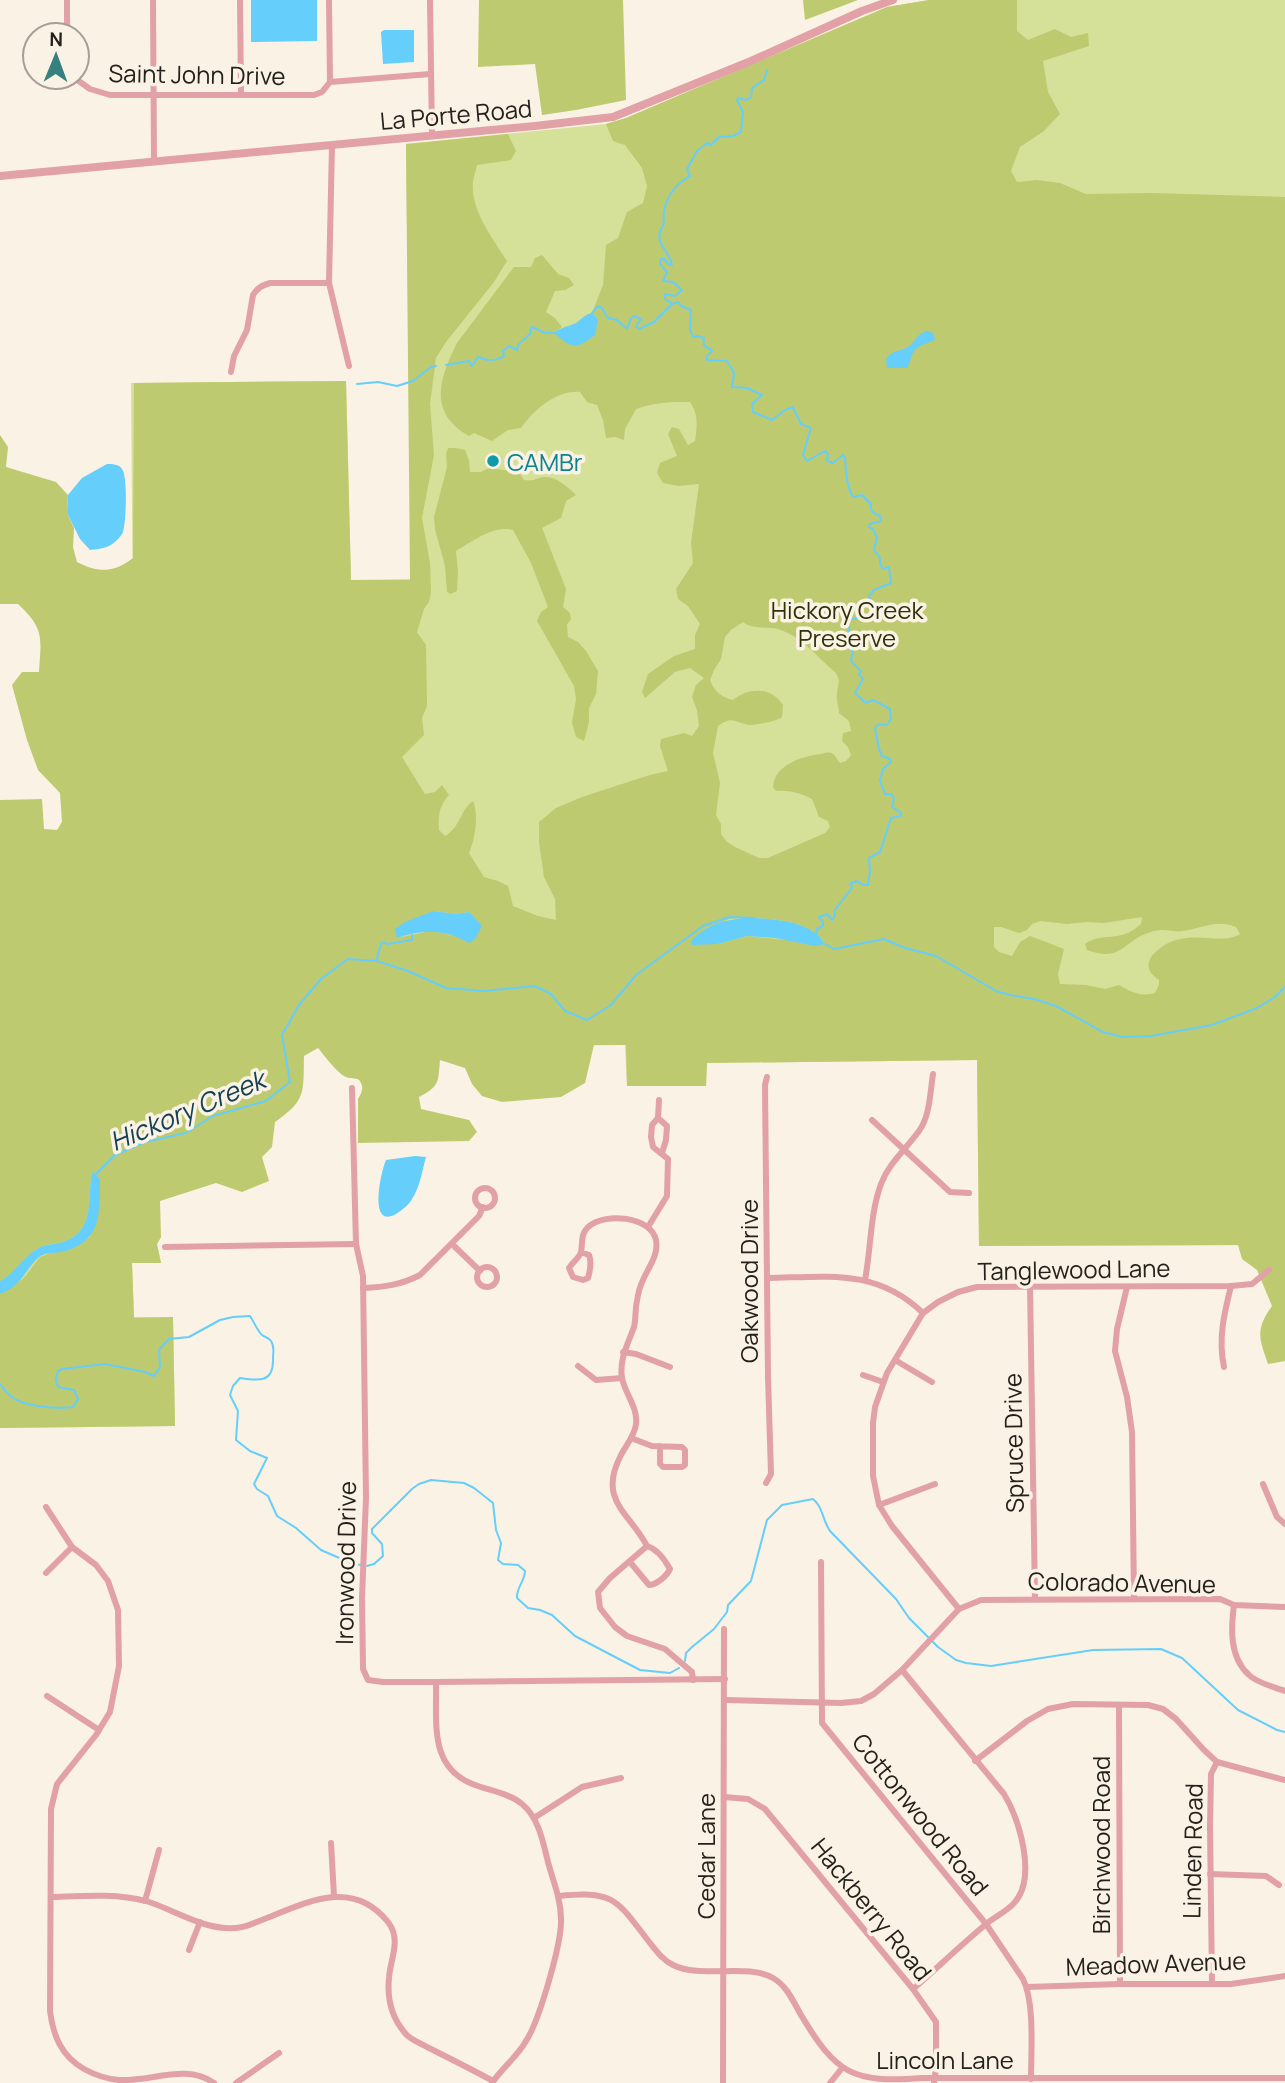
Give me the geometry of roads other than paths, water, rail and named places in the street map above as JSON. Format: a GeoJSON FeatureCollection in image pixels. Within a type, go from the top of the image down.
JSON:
{"type":"FeatureCollection","features":[{"type":"Feature","properties":{"kind":"street"},"geometry":{"type":"LineString","coordinates":[[67,0],[67,21]]}},
{"type":"Feature","properties":{"kind":"street"},"geometry":{"type":"LineString","coordinates":[[153,0],[154,162]]}},
{"type":"Feature","properties":{"kind":"street"},"geometry":{"type":"LineString","coordinates":[[240,0],[240,95]]}},
{"type":"Feature","properties":{"kind":"street"},"geometry":{"type":"LineString","coordinates":[[329,0],[330,82],[430,75]]}},
{"type":"Feature","properties":{"kind":"street"},"geometry":{"type":"LineString","coordinates":[[429,0],[432,134]]}},
{"type":"Feature","properties":{"kind":"street","name":"La Porte Road"},"geometry":{"type":"LineString","coordinates":[[0,176],[613,117],[893,0]]}},
{"type":"Feature","properties":{"kind":"street","name":"Saint John Drive"},"geometry":{"type":"LineString","coordinates":[[91,89],[110,96],[314,95],[322,92],[330,82]]}},
{"type":"Feature","properties":{"kind":"street"},"geometry":{"type":"LineString","coordinates":[[331,145],[329,282],[349,366]]}},
{"type":"Feature","properties":{"kind":"street"},"geometry":{"type":"LineString","coordinates":[[231,372],[234,356],[247,330],[255,290],[270,283],[329,282]]}},
{"type":"Feature","properties":{"kind":"street"},"geometry":{"type":"LineString","coordinates":[[865,1280],[873,1210],[887,1172],[920,1130],[929,1107],[933,1074]]}},
{"type":"Feature","properties":{"kind":"street","name":"Oakwood Drive"},"geometry":{"type":"LineString","coordinates":[[766,1483],[771,1474],[767,1077]]}},
{"type":"Feature","properties":{"kind":"street","name":"Ironwood Drive"},"geometry":{"type":"LineString","coordinates":[[352,1088],[356,1244],[363,1288],[366,1485],[362,1598],[363,1669],[368,1680],[436,1682],[725,1679]]}},
{"type":"Feature","properties":{"kind":"street"},"geometry":{"type":"LineString","coordinates":[[648,1227],[667,1196],[668,1159],[653,1147],[651,1137],[652,1125],[658,1118],[659,1100]]}},
{"type":"Feature","properties":{"kind":"street"},"geometry":{"type":"LineString","coordinates":[[658,1118],[667,1126],[662,1153]]}},
{"type":"Feature","properties":{"kind":"street"},"geometry":{"type":"LineString","coordinates":[[872,1120],[950,1192],[968,1193]]}},
{"type":"Feature","properties":{"kind":"street"},"geometry":{"type":"LineString","coordinates":[[363,1288],[391,1286],[410,1281],[452,1244],[479,1216],[482,1207]]}},
{"type":"Feature","properties":{"kind":"street"},"geometry":{"type":"LineString","coordinates":[[581,1252],[590,1258],[588,1278],[583,1280],[573,1277],[569,1269],[581,1252],[581,1240],[586,1228],[611,1218],[624,1218],[648,1227],[656,1240],[655,1255],[642,1281],[636,1303],[635,1325],[623,1352],[622,1378],[635,1413],[636,1425],[619,1458],[612,1480],[620,1508],[647,1546],[653,1548],[670,1569],[668,1574],[654,1585],[649,1585],[630,1562]]}},
{"type":"Feature","properties":{"kind":"street"},"geometry":{"type":"LineString","coordinates":[[165,1247],[356,1244]]}},
{"type":"Feature","properties":{"kind":"street"},"geometry":{"type":"LineString","coordinates":[[452,1244],[480,1271]]}},
{"type":"Feature","properties":{"kind":"street","name":"Tanglewood Lane"},"geometry":{"type":"LineString","coordinates":[[959,1609],[892,1526],[879,1505],[873,1476],[875,1407],[883,1382],[923,1313],[948,1297],[977,1287],[1231,1286],[1252,1284],[1269,1270]]}},
{"type":"Feature","properties":{"kind":"street"},"geometry":{"type":"LineString","coordinates":[[767,1278],[841,1277],[865,1280],[895,1290],[923,1313]]}},
{"type":"Feature","properties":{"kind":"street","name":"Spruce Drive"},"geometry":{"type":"LineString","coordinates":[[1030,1286],[1035,1599]]}},
{"type":"Feature","properties":{"kind":"street"},"geometry":{"type":"LineString","coordinates":[[1224,1367],[1221,1329],[1231,1286]]}},
{"type":"Feature","properties":{"kind":"street"},"geometry":{"type":"LineString","coordinates":[[1127,1287],[1115,1351],[1127,1397],[1132,1432],[1134,1599]]}},
{"type":"Feature","properties":{"kind":"street"},"geometry":{"type":"LineString","coordinates":[[623,1352],[670,1367]]}},
{"type":"Feature","properties":{"kind":"street"},"geometry":{"type":"LineString","coordinates":[[895,1360],[932,1382]]}},
{"type":"Feature","properties":{"kind":"street"},"geometry":{"type":"LineString","coordinates":[[578,1366],[596,1380],[622,1378]]}},
{"type":"Feature","properties":{"kind":"street"},"geometry":{"type":"LineString","coordinates":[[863,1375],[883,1382]]}},
{"type":"Feature","properties":{"kind":"street"},"geometry":{"type":"LineString","coordinates":[[631,1438],[646,1445],[680,1446],[684,1448],[685,1465],[661,1466],[660,1446]]}},
{"type":"Feature","properties":{"kind":"street"},"geometry":{"type":"LineString","coordinates":[[879,1505],[935,1484]]}},
{"type":"Feature","properties":{"kind":"street"},"geometry":{"type":"LineString","coordinates":[[1264,1484],[1277,1517],[1285,1524]]}},
{"type":"Feature","properties":{"kind":"street"},"geometry":{"type":"LineString","coordinates":[[47,1507],[72,1547],[96,1565],[108,1581],[118,1609],[119,1666],[110,1712],[57,1784],[51,1809],[50,2011],[54,2035],[69,2057],[89,2072],[110,2079],[129,2080],[186,2073],[214,2083]]}},
{"type":"Feature","properties":{"kind":"street"},"geometry":{"type":"LineString","coordinates":[[647,1546],[598,1592],[600,1608],[615,1627],[627,1636],[665,1649],[692,1672],[694,1680]]}},
{"type":"Feature","properties":{"kind":"street"},"geometry":{"type":"LineString","coordinates":[[46,1573],[72,1547]]}},
{"type":"Feature","properties":{"kind":"street","name":"Cottonwood Road"},"geometry":{"type":"LineString","coordinates":[[821,1562],[822,1723],[986,1924],[1027,1987],[1031,2079]]}},
{"type":"Feature","properties":{"kind":"street","name":"Colorado Avenue"},"geometry":{"type":"LineString","coordinates":[[959,1609],[981,1600],[1035,1599],[1220,1599],[1234,1605],[1285,1607]]}},
{"type":"Feature","properties":{"kind":"street"},"geometry":{"type":"LineString","coordinates":[[1234,1605],[1234,1647],[1239,1662],[1250,1676],[1285,1691]]}},
{"type":"Feature","properties":{"kind":"street"},"geometry":{"type":"LineString","coordinates":[[726,1700],[821,1703],[861,1701],[874,1694],[902,1670],[959,1609]]}},
{"type":"Feature","properties":{"kind":"street","name":"Cedar Lane"},"geometry":{"type":"LineString","coordinates":[[723,2083],[726,1700],[724,1629]]}},
{"type":"Feature","properties":{"kind":"street"},"geometry":{"type":"LineString","coordinates":[[902,1670],[1004,1794],[1014,1811],[1022,1836],[1024,1859],[1023,1882],[1016,1901],[913,1989]]}},
{"type":"Feature","properties":{"kind":"street"},"geometry":{"type":"LineString","coordinates":[[51,1897],[107,1895],[145,1901],[200,1922],[219,1927],[242,1928],[308,1902],[334,1896],[350,1898],[368,1905],[378,1912],[394,1931],[396,1939],[388,1977],[389,1997],[394,2016],[406,2036],[493,2082],[525,2043],[535,2022],[560,1935],[559,1896],[534,1818],[522,1803],[460,1778],[447,1766],[438,1749],[436,1682]]}},
{"type":"Feature","properties":{"kind":"street"},"geometry":{"type":"LineString","coordinates":[[47,1696],[99,1730]]}},
{"type":"Feature","properties":{"kind":"street"},"geometry":{"type":"LineString","coordinates":[[975,1761],[1027,1721],[1048,1709],[1073,1704],[1148,1705],[1163,1709],[1176,1719],[1217,1762],[1284,1777]]}},
{"type":"Feature","properties":{"kind":"street","name":"Birchwood Road"},"geometry":{"type":"LineString","coordinates":[[1119,1705],[1120,1984]]}},
{"type":"Feature","properties":{"kind":"street","name":"Linden Road"},"geometry":{"type":"LineString","coordinates":[[1212,1984],[1211,1774],[1217,1762]]}},
{"type":"Feature","properties":{"kind":"street"},"geometry":{"type":"LineString","coordinates":[[534,1818],[582,1787],[621,1778]]}},
{"type":"Feature","properties":{"kind":"street","name":"Hackberry Road"},"geometry":{"type":"LineString","coordinates":[[724,1797],[748,1799],[765,1809],[913,1989],[936,2022],[935,2080]]}},
{"type":"Feature","properties":{"kind":"street"},"geometry":{"type":"LineString","coordinates":[[331,1843],[334,1896]]}},
{"type":"Feature","properties":{"kind":"street"},"geometry":{"type":"LineString","coordinates":[[145,1901],[159,1850]]}},
{"type":"Feature","properties":{"kind":"street"},"geometry":{"type":"LineString","coordinates":[[1210,1874],[1266,1875],[1279,1885]]}},
{"type":"Feature","properties":{"kind":"street","name":"Lincoln Lane"},"geometry":{"type":"LineString","coordinates":[[559,1896],[602,1895],[614,1901],[662,1957],[683,1970],[770,1976],[785,1986],[813,2034],[842,2068],[855,2075],[878,2080],[1285,2078]]}},
{"type":"Feature","properties":{"kind":"street"},"geometry":{"type":"LineString","coordinates":[[188,1950],[200,1922]]}},
{"type":"Feature","properties":{"kind":"street","name":"Meadow Avenue"},"geometry":{"type":"LineString","coordinates":[[1027,1987],[1231,1984],[1285,1976]]}},
{"type":"Feature","properties":{"kind":"street"},"geometry":{"type":"LineString","coordinates":[[236,2083],[279,2053]]}},
{"type":"Feature","properties":{"kind":"street"},"geometry":{"type":"LineString","coordinates":[[830,2083],[842,2068]]}},
{"type":"Feature","properties":{"kind":"water"},"geometry":{"type":"Polygon","coordinates":[[[251,0],[317,0],[317,41],[251,42],[251,0]]]}},
{"type":"Feature","properties":{"kind":"water"},"geometry":{"type":"Polygon","coordinates":[[[414,30],[414,62],[383,64],[381,32],[414,30]]]}},
{"type":"Feature","properties":{"kind":"water"},"geometry":{"type":"Polygon","coordinates":[[[592,313],[598,319],[595,335],[583,343],[570,345],[554,333],[576,323],[592,313]]]}},
{"type":"Feature","properties":{"kind":"water"},"geometry":{"type":"Polygon","coordinates":[[[928,331],[933,333],[935,339],[916,349],[907,368],[887,368],[886,359],[889,356],[909,346],[928,331]]]}},
{"type":"Feature","properties":{"kind":"water"},"geometry":{"type":"Polygon","coordinates":[[[107,464],[119,466],[124,474],[124,527],[122,534],[113,543],[104,548],[90,550],[80,539],[67,513],[68,495],[82,478],[107,464]]]}},
{"type":"Feature","properties":{"kind":"water"},"geometry":{"type":"Polygon","coordinates":[[[433,911],[456,914],[469,912],[482,926],[475,939],[469,943],[451,935],[434,932],[397,938],[395,929],[433,911]]]}},
{"type":"Feature","properties":{"kind":"water"},"geometry":{"type":"Polygon","coordinates":[[[744,918],[777,920],[800,925],[819,936],[825,944],[815,946],[747,936],[718,944],[692,945],[691,941],[709,927],[744,918]]]}},
{"type":"Feature","properties":{"kind":"water"},"geometry":{"type":"Polygon","coordinates":[[[426,1157],[415,1194],[403,1209],[387,1217],[379,1207],[386,1160],[426,1157]]]}},
{"type":"Feature","properties":{"kind":"water"},"geometry":{"type":"Polygon","coordinates":[[[92,1172],[100,1179],[99,1213],[93,1232],[78,1246],[39,1257],[18,1282],[0,1294],[0,1281],[32,1253],[44,1246],[68,1240],[82,1228],[88,1211],[92,1172]]]}},
{"type":"Feature","properties":{"kind":"waterway"},"geometry":{"type":"LineString","coordinates":[[671,303],[665,299],[665,294],[675,296],[682,290],[673,282],[663,281],[667,272],[660,264],[661,259],[672,265],[659,236],[664,224],[666,202],[674,190],[690,176],[687,169],[697,151],[707,143],[711,145],[719,137],[733,136],[741,132],[743,113],[737,100],[751,97],[752,88],[764,80],[767,70]]}},
{"type":"Feature","properties":{"kind":"waterway"},"geometry":{"type":"LineString","coordinates":[[592,313],[598,306],[608,318],[617,320],[627,329],[634,316],[641,319],[636,327],[639,329],[654,322],[672,304],[678,302],[691,310],[690,329],[693,337],[704,338],[704,345],[712,351],[707,360],[727,361],[734,373],[732,387],[747,388],[762,395],[752,404],[753,412],[772,420],[793,407],[801,424],[811,428],[803,455],[807,461],[825,451],[828,454],[827,461],[833,463],[843,455],[853,497],[862,495],[871,504],[872,512],[880,516],[881,521],[870,524],[869,527],[877,538],[874,550],[880,558],[880,564],[883,569],[889,567],[891,583],[874,590],[869,596],[868,605],[858,608],[856,619],[846,619],[844,622],[849,625],[849,648],[853,651],[851,661],[861,671],[859,675],[863,679],[855,693],[866,703],[873,700],[890,709],[891,719],[887,725],[879,724],[875,728],[882,756],[891,762],[883,769],[880,781],[885,794],[891,794],[894,798],[892,807],[901,813],[901,816],[891,818],[880,852],[869,858],[868,885],[857,881],[851,883],[852,888],[834,911],[832,920],[827,914],[819,917],[823,926],[817,929],[816,934]]}},
{"type":"Feature","properties":{"kind":"waterway"},"geometry":{"type":"LineString","coordinates":[[446,365],[469,361],[472,366],[478,357],[491,360],[500,358],[509,346],[517,350],[518,345],[531,333],[532,327],[545,333],[554,333]]}},
{"type":"Feature","properties":{"kind":"waterway"},"geometry":{"type":"LineString","coordinates":[[357,384],[378,382],[397,386],[413,381],[436,366]]}},
{"type":"Feature","properties":{"kind":"waterway","name":"Hickory Creek"},"geometry":{"type":"LineString","coordinates":[[95,1175],[115,1155],[145,1142],[186,1133],[213,1116],[266,1101],[290,1082],[282,1035],[299,1005],[321,979],[348,959],[377,961],[446,988],[484,991],[535,986],[551,994],[565,1011],[587,1020],[611,1005],[636,975],[703,926],[729,917],[754,918]]}},
{"type":"Feature","properties":{"kind":"waterway"},"geometry":{"type":"LineString","coordinates":[[377,961],[382,942],[388,944],[412,940],[412,935]]}},
{"type":"Feature","properties":{"kind":"waterway","name":"Hickory Creek"},"geometry":{"type":"LineString","coordinates":[[825,944],[834,949],[884,939],[936,956],[996,991],[1056,1006],[1103,1032],[1123,1037],[1151,1036],[1212,1025],[1257,1008],[1285,987]]}},
{"type":"Feature","properties":{"kind":"waterway"},"geometry":{"type":"LineString","coordinates":[[0,1384],[10,1396],[24,1403],[73,1407],[78,1399],[74,1390],[58,1387],[58,1371],[105,1364],[154,1376],[160,1367],[159,1350],[169,1339],[189,1337],[220,1320],[250,1316],[260,1333],[271,1341],[274,1350],[273,1366],[268,1376],[259,1380],[240,1378],[230,1395],[238,1411],[236,1440],[250,1451],[267,1458],[254,1484],[268,1496],[277,1516],[296,1528],[321,1550],[353,1564],[362,1565]]}},
{"type":"Feature","properties":{"kind":"waterway"},"geometry":{"type":"LineString","coordinates":[[367,1566],[383,1556],[382,1544],[372,1533],[372,1529],[412,1489],[431,1480],[464,1483],[493,1503],[496,1530],[501,1543],[498,1560],[503,1564],[518,1565],[525,1571],[517,1598],[528,1608],[552,1615],[575,1636],[640,1670],[670,1673],[679,1668]]}},
{"type":"Feature","properties":{"kind":"waterway"},"geometry":{"type":"LineString","coordinates":[[685,1661],[686,1653],[714,1629],[727,1612],[728,1605],[751,1581],[767,1520],[782,1505],[813,1499],[830,1531],[896,1599],[909,1618],[938,1647],[956,1660],[991,1666],[1093,1650],[1161,1649],[1182,1658],[1238,1710],[1285,1732]]}},
{"type":"Feature","properties":{"kind":"place","name":"CAMBr"},"geometry":{"type":"Point","coordinates":[493,461]}},
{"type":"Feature","properties":{"kind":"park label","name":"Hickory Creek Preserve"},"geometry":{"type":"Point","coordinates":[847,623]}}]}
